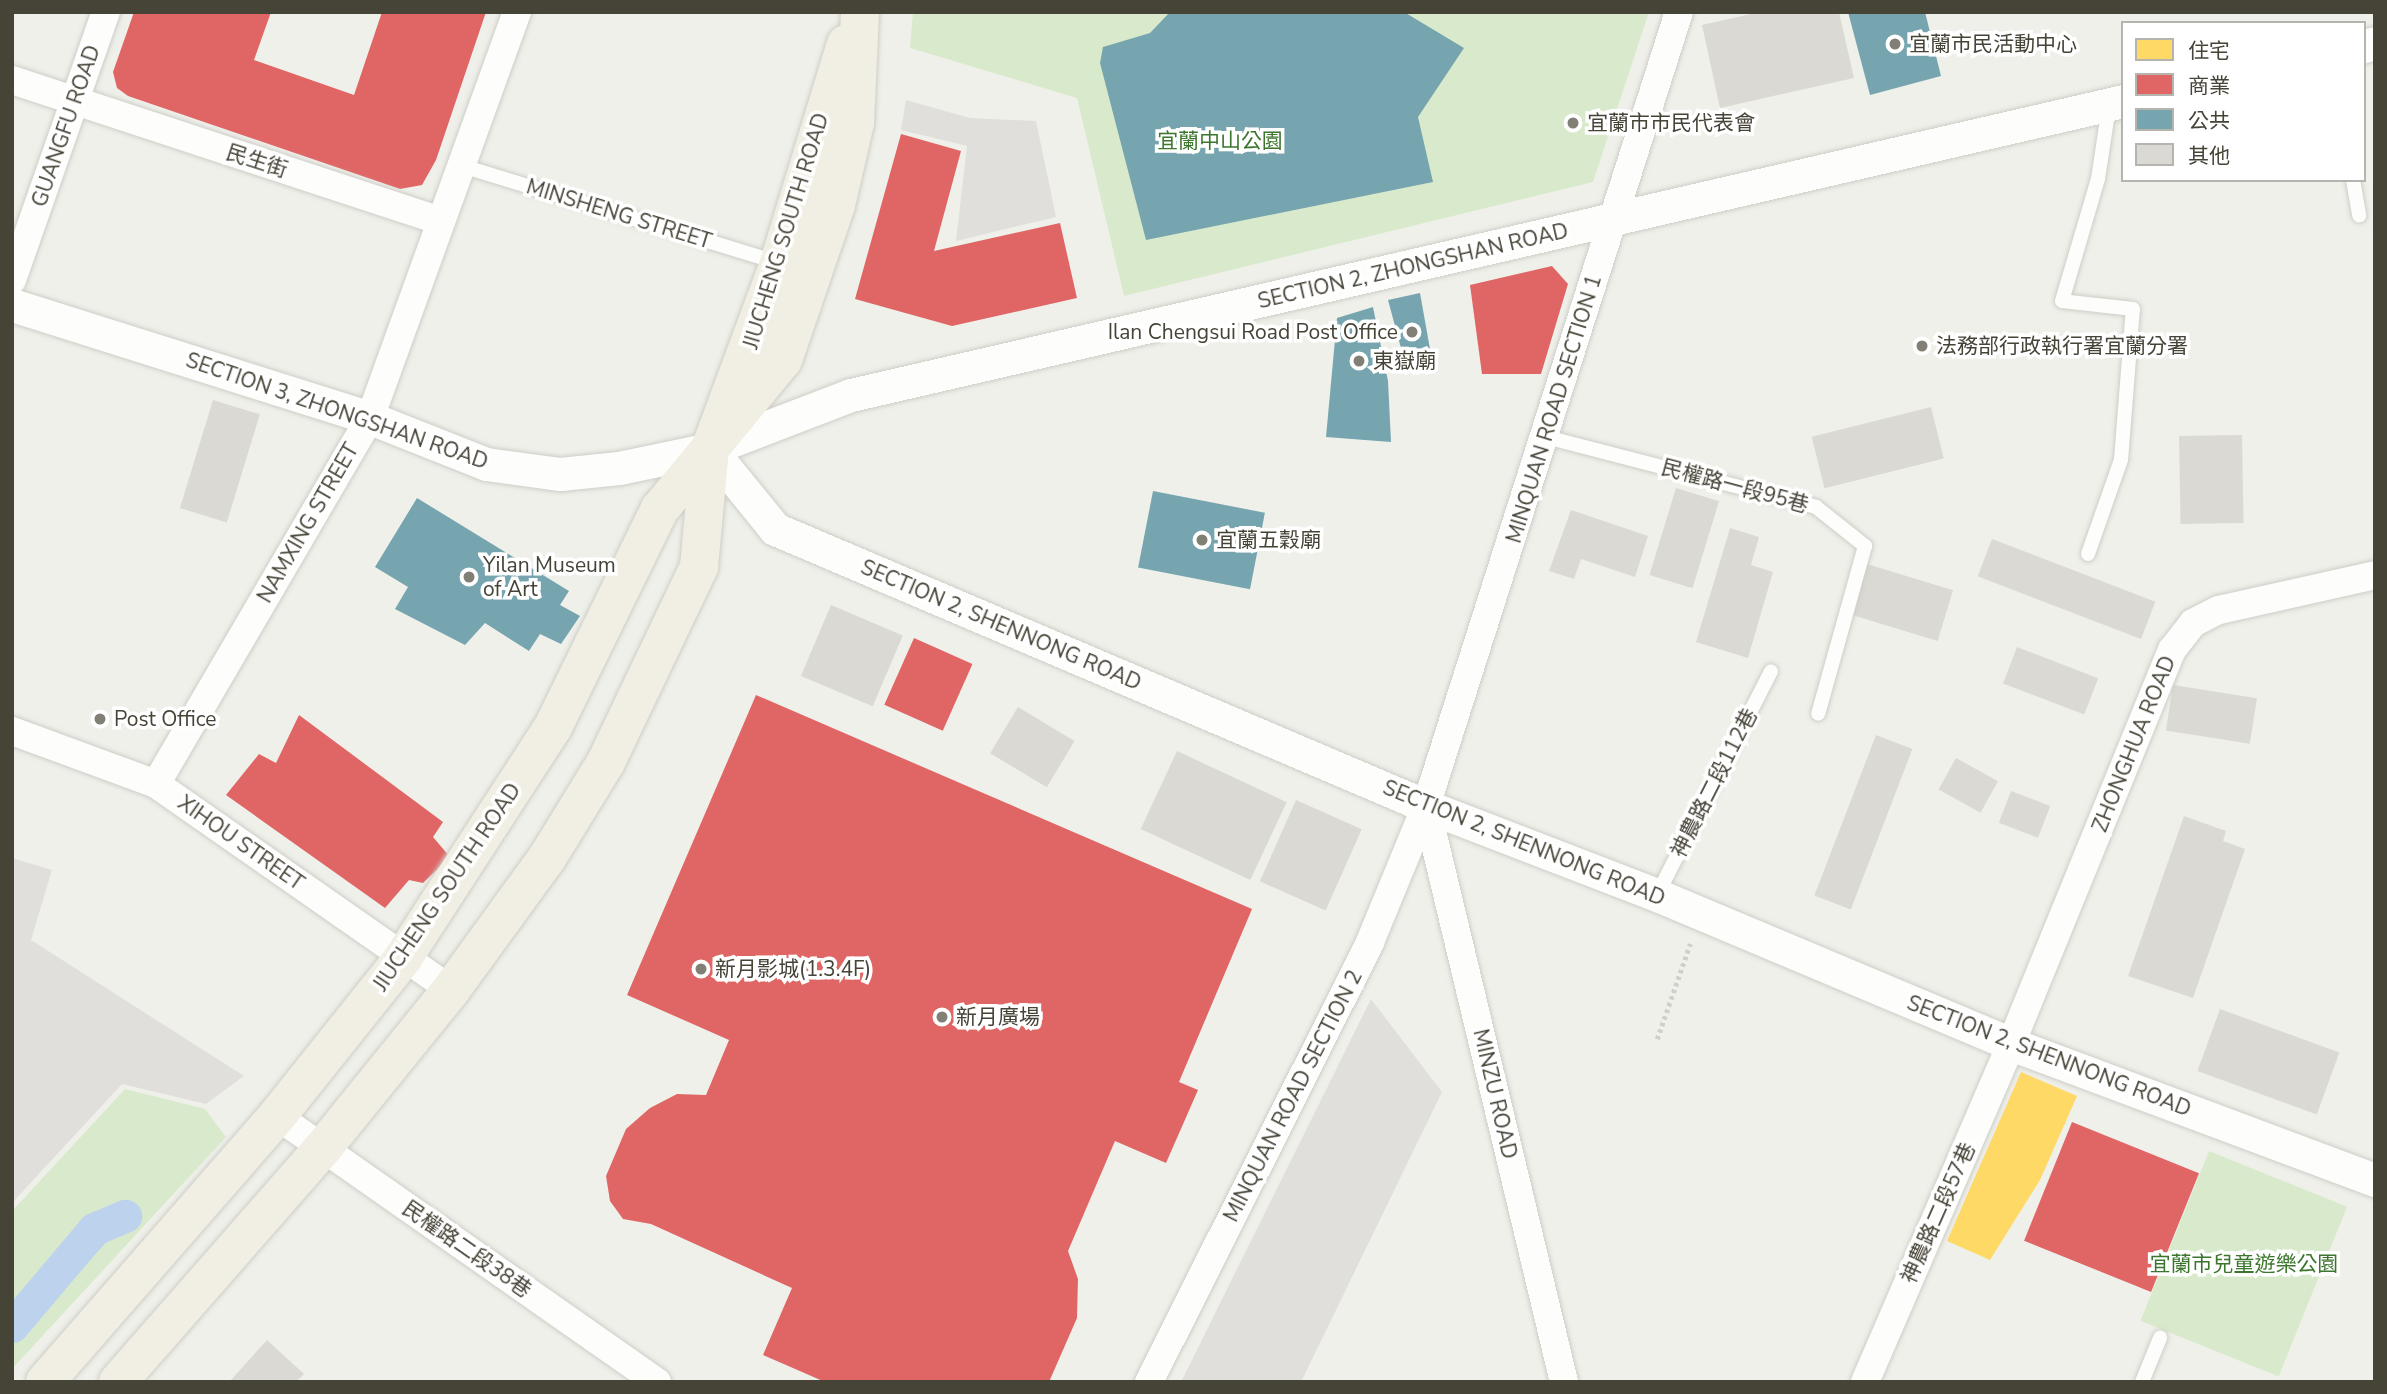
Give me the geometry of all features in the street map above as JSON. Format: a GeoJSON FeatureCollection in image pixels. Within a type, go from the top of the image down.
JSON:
{"type":"FeatureCollection","features":[{"type":"Feature","properties":{"kind":"main road","name":"JIUCHENG SOUTH ROAD"},"geometry":{"type":"LineString","coordinates":[[118,1382],[323,1148],[451,990],[547,858],[606,762],[699,567],[710,449],[779,262],[835,75],[859,12]]}},
{"type":"Feature","properties":{"kind":"main road","name":"JIUCHENG SOUTH ROAD"},"geometry":{"type":"LineString","coordinates":[[45,1382],[277,1116],[404,958],[553,726],[660,509],[783,360],[836,205],[855,123],[859,12]]}},
{"type":"Feature","properties":{"kind":"street","name":"GUANGFU ROAD"},"geometry":{"type":"LineString","coordinates":[[12,280],[106,12]]}},
{"type":"Feature","properties":{"kind":"street","name":"NAMXING STREET"},"geometry":{"type":"LineString","coordinates":[[156,784],[370,418],[458,165],[517,12]]}},
{"type":"Feature","properties":{"kind":"street","name":"MINQUAN ROAD SECTION 1"},"geometry":{"type":"LineString","coordinates":[[1426,806],[1546,437],[1679,12]]}},
{"type":"Feature","properties":{"kind":"street","name":"民生街"},"geometry":{"type":"LineString","coordinates":[[12,80],[440,221]]}},
{"type":"Feature","properties":{"kind":"street","name":"SECTION 2, ZHONGSHAN ROAD"},"geometry":{"type":"LineString","coordinates":[[710,449],[851,395],[2116,103]]}},
{"type":"Feature","properties":{"kind":"street","name":"SECTION 3, ZHONGSHAN ROAD"},"geometry":{"type":"LineString","coordinates":[[12,305],[370,418],[486,464],[560,474],[619,468],[710,449]]}},
{"type":"Feature","properties":{"kind":"street","name":"SECTION 2, SHENNONG ROAD"},"geometry":{"type":"LineString","coordinates":[[710,449],[775,529],[1426,806],[1657,895],[2011,1044],[2375,1180]]}},
{"type":"Feature","properties":{"kind":"street","name":"ZHONGHUA ROAD"},"geometry":{"type":"LineString","coordinates":[[2011,1044],[2172,650],[2193,622],[2219,610],[2375,575]]}},
{"type":"Feature","properties":{"kind":"street","name":"XIHOU STREET"},"geometry":{"type":"LineString","coordinates":[[12,731],[156,784],[451,990]]}},
{"type":"Feature","properties":{"kind":"street","name":"MINQUAN ROAD SECTION 2"},"geometry":{"type":"LineString","coordinates":[[1149,1382],[1370,942],[1426,806]]}},
{"type":"Feature","properties":{"kind":"street","name":"MINZU ROAD"},"geometry":{"type":"LineString","coordinates":[[1426,806],[1564,1382]]}},
{"type":"Feature","properties":{"kind":"street","name":"神農路二段57巷"},"geometry":{"type":"LineString","coordinates":[[1864,1382],[2011,1044]]}},
{"type":"Feature","properties":{"kind":"street","name":"民權路二段38巷"},"geometry":{"type":"LineString","coordinates":[[277,1116],[657,1382]]}},
{"type":"Feature","properties":{"kind":"lane"},"geometry":{"type":"LineString","coordinates":[[2088,554],[2122,460],[2133,309],[2062,301],[2098,179],[2116,103]]}},
{"type":"Feature","properties":{"kind":"lane","name":"MINSHENG STREET"},"geometry":{"type":"LineString","coordinates":[[458,165],[779,262]]}},
{"type":"Feature","properties":{"kind":"lane"},"geometry":{"type":"LineString","coordinates":[[2353,182],[2359,215]]}},
{"type":"Feature","properties":{"kind":"lane","name":"民權路一段95巷"},"geometry":{"type":"LineString","coordinates":[[1546,437],[1816,507],[1865,545],[1818,714]]}},
{"type":"Feature","properties":{"kind":"lane","name":"神農路二段112巷"},"geometry":{"type":"LineString","coordinates":[[1657,895],[1771,671]]}},
{"type":"Feature","properties":{"kind":"lane"},"geometry":{"type":"LineString","coordinates":[[2142,1382],[2160,1338]]}},
{"type":"Feature","properties":{"kind":"path"},"geometry":{"type":"LineString","coordinates":[[1657,1039],[1701,914]]}},
{"type":"Feature","properties":{"kind":"green space","name":"宜蘭中山公園"},"geometry":{"type":"Polygon","coordinates":[[[913,12],[1649,12],[1593,182],[1124,296],[1077,98],[910,48],[913,12]]]}},
{"type":"Feature","properties":{"kind":"green space"},"geometry":{"type":"Polygon","coordinates":[[[125,1089],[205,1109],[226,1137],[12,1369],[12,1211],[125,1089]]]}},
{"type":"Feature","properties":{"kind":"green space","name":"宜蘭市兒童遊樂公園"},"geometry":{"type":"Polygon","coordinates":[[[2209,1151],[2347,1207],[2279,1376],[2140,1321],[2209,1151]]]}},
{"type":"Feature","properties":{"kind":"shaded area"},"geometry":{"type":"Polygon","coordinates":[[[906,100],[970,118],[1036,121],[1056,217],[956,241],[967,146],[901,130],[906,100]]]}},
{"type":"Feature","properties":{"kind":"shaded area"},"geometry":{"type":"Polygon","coordinates":[[[12,858],[52,870],[31,940],[244,1076],[206,1104],[122,1084],[12,1203],[12,858]]]}},
{"type":"Feature","properties":{"kind":"shaded area"},"geometry":{"type":"Polygon","coordinates":[[[1371,999],[1442,1092],[1301,1382],[1181,1382],[1371,999]]]}},
{"type":"Feature","properties":{"kind":"water"},"geometry":{"type":"Polygon","coordinates":[[[85,1232],[116,1232],[12,1343],[12,1316],[85,1232]]]}},
{"type":"Feature","properties":{"kind":"building: 住宅"},"geometry":{"type":"Polygon","coordinates":[[[2021,1072],[2077,1096],[2040,1180],[1990,1260],[1947,1241],[2021,1072]]]}},
{"type":"Feature","properties":{"kind":"building: 商業"},"geometry":{"type":"Polygon","coordinates":[[[134,12],[271,12],[254,60],[354,95],[382,12],[486,12],[436,160],[422,185],[400,189],[128,96],[117,88],[113,72],[134,12]]]}},
{"type":"Feature","properties":{"kind":"building: 商業"},"geometry":{"type":"Polygon","coordinates":[[[901,134],[961,151],[934,251],[1060,223],[1077,298],[952,326],[855,299],[901,134]]]}},
{"type":"Feature","properties":{"kind":"building: 商業"},"geometry":{"type":"Polygon","coordinates":[[[1552,266],[1568,284],[1541,374],[1482,374],[1470,285],[1552,266]]]}},
{"type":"Feature","properties":{"kind":"building: 商業"},"geometry":{"type":"Polygon","coordinates":[[[914,638],[972,664],[943,731],[884,705],[914,638]]]}},
{"type":"Feature","properties":{"kind":"building: 商業","name":"新月廣場"},"geometry":{"type":"Polygon","coordinates":[[[756,695],[1252,909],[1179,1082],[1198,1090],[1166,1163],[1115,1141],[1068,1251],[1078,1279],[1077,1318],[1049,1382],[825,1382],[763,1355],[792,1288],[651,1224],[623,1219],[610,1201],[606,1176],[626,1129],[650,1108],[677,1094],[706,1095],[729,1040],[627,995],[756,695]]]}},
{"type":"Feature","properties":{"kind":"building: 商業"},"geometry":{"type":"Polygon","coordinates":[[[299,715],[443,822],[433,837],[450,857],[423,883],[409,880],[385,908],[226,795],[259,754],[276,763],[299,715]]]}},
{"type":"Feature","properties":{"kind":"building: 商業"},"geometry":{"type":"Polygon","coordinates":[[[2072,1122],[2199,1173],[2151,1292],[2024,1241],[2072,1122]]]}},
{"type":"Feature","properties":{"kind":"building: 公共"},"geometry":{"type":"Polygon","coordinates":[[[1170,12],[1404,12],[1464,48],[1418,117],[1433,182],[1146,240],[1100,63],[1103,47],[1150,33],[1170,12]]]}},
{"type":"Feature","properties":{"kind":"building: 公共","name":"宜蘭市民活動中心"},"geometry":{"type":"Polygon","coordinates":[[[1848,12],[1925,12],[1941,76],[1870,95],[1848,12]]]}},
{"type":"Feature","properties":{"kind":"building: 公共","name":"Ilan Chengsui Road Post Office"},"geometry":{"type":"Polygon","coordinates":[[[1420,293],[1433,366],[1405,363],[1388,300],[1420,293]]]}},
{"type":"Feature","properties":{"kind":"building: 公共","name":"東嶽廟"},"geometry":{"type":"Polygon","coordinates":[[[1373,307],[1388,381],[1391,442],[1326,437],[1337,318],[1373,307]]]}},
{"type":"Feature","properties":{"kind":"building: 公共","name":"宜蘭五穀廟"},"geometry":{"type":"Polygon","coordinates":[[[1153,491],[1265,513],[1250,589],[1138,568],[1153,491]]]}},
{"type":"Feature","properties":{"kind":"building: 公共","name":"Yilan Museum of Art"},"geometry":{"type":"Polygon","coordinates":[[[417,498],[569,591],[560,605],[580,616],[561,644],[540,634],[529,651],[485,623],[465,645],[395,609],[408,587],[375,567],[417,498]]]}},
{"type":"Feature","properties":{"kind":"building: 其他"},"geometry":{"type":"Polygon","coordinates":[[[1760,12],[1839,12],[1854,78],[1720,108],[1702,25],[1760,12]]]}},
{"type":"Feature","properties":{"kind":"building: 其他"},"geometry":{"type":"Polygon","coordinates":[[[213,400],[260,414],[227,522],[180,508],[213,400]]]}},
{"type":"Feature","properties":{"kind":"building: 其他"},"geometry":{"type":"Polygon","coordinates":[[[1931,407],[1944,458],[1824,488],[1812,437],[1931,407]]]}},
{"type":"Feature","properties":{"kind":"building: 其他"},"geometry":{"type":"Polygon","coordinates":[[[2242,435],[2244,523],[2181,524],[2179,436],[2242,435]]]}},
{"type":"Feature","properties":{"kind":"building: 其他"},"geometry":{"type":"Polygon","coordinates":[[[1676,488],[1719,501],[1692,588],[1649,575],[1676,488]]]}},
{"type":"Feature","properties":{"kind":"building: 其他"},"geometry":{"type":"Polygon","coordinates":[[[1571,510],[1648,536],[1635,577],[1581,559],[1574,579],[1549,571],[1571,510]]]}},
{"type":"Feature","properties":{"kind":"building: 其他"},"geometry":{"type":"Polygon","coordinates":[[[1730,528],[1759,537],[1751,565],[1773,572],[1748,658],[1696,642],[1730,528]]]}},
{"type":"Feature","properties":{"kind":"building: 其他"},"geometry":{"type":"Polygon","coordinates":[[[1992,539],[2155,602],[2141,639],[1978,576],[1992,539]]]}},
{"type":"Feature","properties":{"kind":"building: 其他"},"geometry":{"type":"Polygon","coordinates":[[[1867,564],[1953,590],[1938,641],[1852,615],[1867,564]]]}},
{"type":"Feature","properties":{"kind":"building: 其他"},"geometry":{"type":"Polygon","coordinates":[[[831,605],[903,635],[873,706],[801,676],[831,605]]]}},
{"type":"Feature","properties":{"kind":"building: 其他"},"geometry":{"type":"Polygon","coordinates":[[[2017,647],[2098,678],[2084,715],[2003,683],[2017,647]]]}},
{"type":"Feature","properties":{"kind":"building: 其他"},"geometry":{"type":"Polygon","coordinates":[[[2173,685],[2257,698],[2250,744],[2166,730],[2173,685]]]}},
{"type":"Feature","properties":{"kind":"building: 其他"},"geometry":{"type":"Polygon","coordinates":[[[1018,707],[1075,741],[1047,787],[990,753],[1018,707]]]}},
{"type":"Feature","properties":{"kind":"building: 其他"},"geometry":{"type":"Polygon","coordinates":[[[1876,735],[1912,749],[1851,910],[1814,896],[1876,735]]]}},
{"type":"Feature","properties":{"kind":"building: 其他"},"geometry":{"type":"Polygon","coordinates":[[[1177,751],[1287,802],[1250,880],[1141,829],[1177,751]]]}},
{"type":"Feature","properties":{"kind":"building: 其他"},"geometry":{"type":"Polygon","coordinates":[[[1956,758],[1998,781],[1981,813],[1939,789],[1956,758]]]}},
{"type":"Feature","properties":{"kind":"building: 其他"},"geometry":{"type":"Polygon","coordinates":[[[2011,791],[2050,806],[2038,838],[1999,823],[2011,791]]]}},
{"type":"Feature","properties":{"kind":"building: 其他"},"geometry":{"type":"Polygon","coordinates":[[[1296,800],[1362,829],[1326,911],[1260,881],[1296,800]]]}},
{"type":"Feature","properties":{"kind":"building: 其他"},"geometry":{"type":"Polygon","coordinates":[[[2184,816],[2226,831],[2223,841],[2245,849],[2193,998],[2128,976],[2184,816]]]}},
{"type":"Feature","properties":{"kind":"building: 其他"},"geometry":{"type":"Polygon","coordinates":[[[2220,1009],[2339,1052],[2317,1114],[2197,1071],[2220,1009]]]}},
{"type":"Feature","properties":{"kind":"building: 其他"},"geometry":{"type":"Polygon","coordinates":[[[267,1340],[304,1374],[296,1382],[229,1382],[267,1340]]]}},
{"type":"Feature","properties":{"kind":"waterway"},"geometry":{"type":"LineString","coordinates":[[12,1326],[94,1229],[125,1216]]}},
{"type":"Feature","properties":{"kind":"place","name":"宜蘭市民活動中心"},"geometry":{"type":"Point","coordinates":[1895,44]}},
{"type":"Feature","properties":{"kind":"place","name":"宜蘭市市民代表會"},"geometry":{"type":"Point","coordinates":[1573,123]}},
{"type":"Feature","properties":{"kind":"place","name":"Ilan Chengsui Road Post Office"},"geometry":{"type":"Point","coordinates":[1412,332]}},
{"type":"Feature","properties":{"kind":"place","name":"法務部行政執行署宜蘭分署"},"geometry":{"type":"Point","coordinates":[1922,346]}},
{"type":"Feature","properties":{"kind":"place","name":"東嶽廟"},"geometry":{"type":"Point","coordinates":[1359,361]}},
{"type":"Feature","properties":{"kind":"place","name":"宜蘭五穀廟"},"geometry":{"type":"Point","coordinates":[1202,540]}},
{"type":"Feature","properties":{"kind":"place","name":"Yilan Museum of Art"},"geometry":{"type":"Point","coordinates":[469,577]}},
{"type":"Feature","properties":{"kind":"place","name":"Post Office"},"geometry":{"type":"Point","coordinates":[100,719]}},
{"type":"Feature","properties":{"kind":"place","name":"新月影城(1.3.4F)"},"geometry":{"type":"Point","coordinates":[701,969]}},
{"type":"Feature","properties":{"kind":"place","name":"新月廣場"},"geometry":{"type":"Point","coordinates":[942,1017]}}]}
